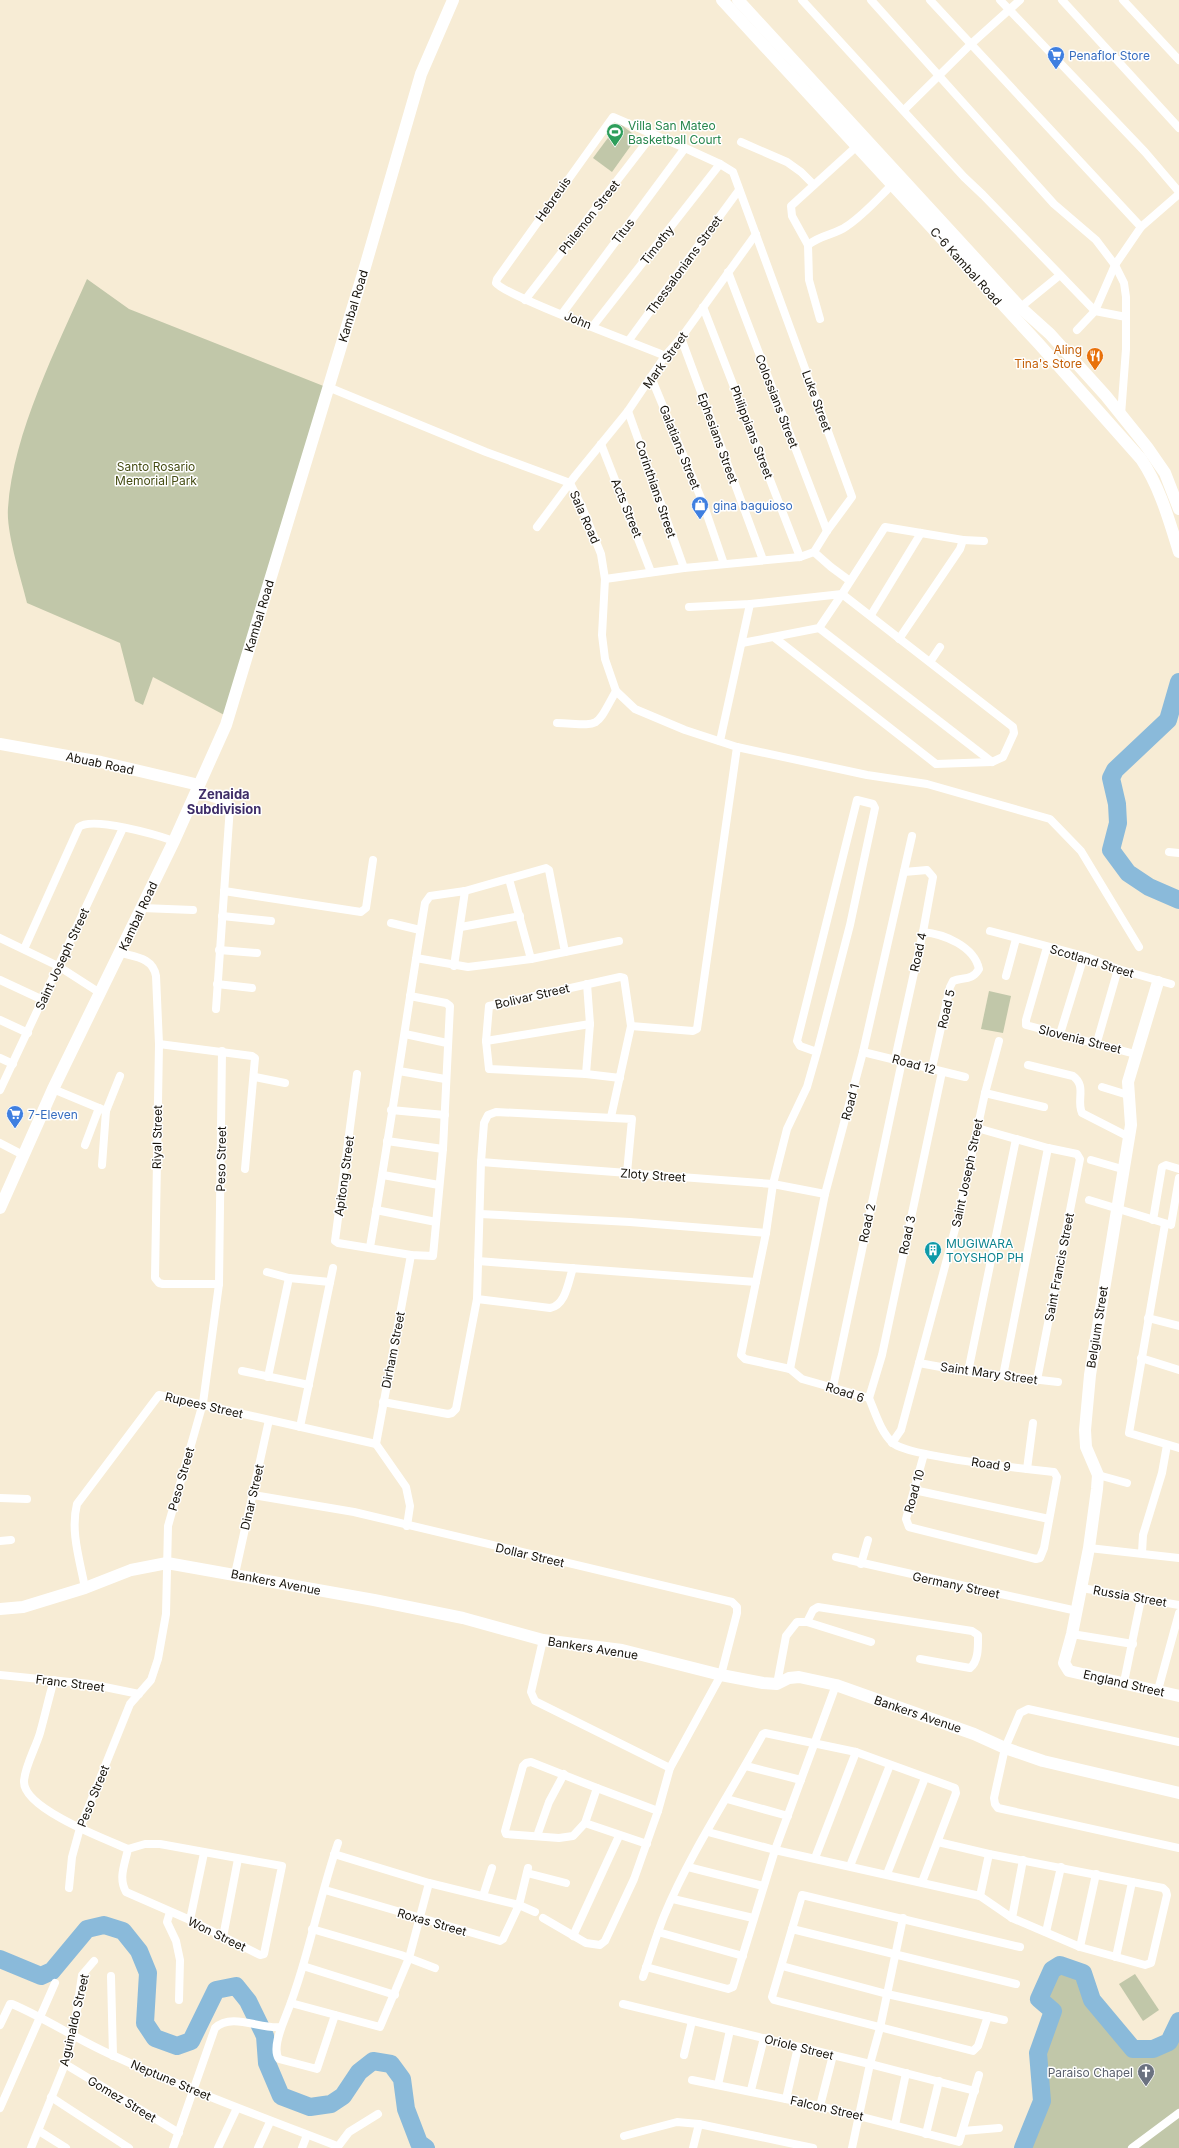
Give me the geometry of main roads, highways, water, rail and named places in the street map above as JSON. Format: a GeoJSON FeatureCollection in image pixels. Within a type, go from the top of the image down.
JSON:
{"type":"FeatureCollection","features":[{"type":"Feature","properties":{"kind":"main road","name":"Kambal Road"},"geometry":{"type":"LineString","coordinates":[[0,1208],[53,1089],[174,841],[226,725],[421,74],[453,0]]}},
{"type":"Feature","properties":{"kind":"main road","name":"C-6 Kambal Road"},"geometry":{"type":"LineString","coordinates":[[722,0],[857,146],[896,181]]}},
{"type":"Feature","properties":{"kind":"main road","name":"C-6 Kambal Road"},"geometry":{"type":"LineString","coordinates":[[738,0],[896,181],[1015,311],[1066,374],[1141,459],[1150,472],[1163,502],[1179,552]]}},
{"type":"Feature","properties":{"kind":"main road","name":"C-6 Kambal Road"},"geometry":{"type":"LineString","coordinates":[[1015,311],[1050,334],[1147,446],[1165,473],[1179,509]]}},
{"type":"Feature","properties":{"kind":"main road","name":"Abuab Road"},"geometry":{"type":"LineString","coordinates":[[0,744],[102,762],[197,789]]}},
{"type":"Feature","properties":{"kind":"main road","name":"Belgium Street"},"geometry":{"type":"LineString","coordinates":[[1069,1671],[1064,1664],[1082,1588],[1089,1548],[1098,1475],[1086,1447],[1085,1430],[1090,1375],[1122,1169],[1131,1125],[1128,1082],[1135,1054],[1158,982]]}},
{"type":"Feature","properties":{"kind":"main road","name":"Bankers Avenue"},"geometry":{"type":"LineString","coordinates":[[0,1609],[23,1607],[85,1588],[131,1570],[167,1563],[235,1574],[463,1618],[543,1640],[622,1650],[721,1675],[777,1684],[789,1678],[799,1677],[836,1685],[974,1734],[1005,1748],[1043,1761],[1179,1793]]}},
{"type":"Feature","properties":{"kind":"main road","name":"England Street"},"geometry":{"type":"LineString","coordinates":[[1069,1671],[1124,1682],[1179,1696]]}},
{"type":"Feature","properties":{"kind":"waterway"},"geometry":{"type":"LineString","coordinates":[[1179,682],[1168,720],[1115,770],[1111,778],[1117,804],[1118,823],[1111,850],[1128,873],[1149,887],[1179,900]]}},
{"type":"Feature","properties":{"kind":"waterway"},"geometry":{"type":"LineString","coordinates":[[0,1959],[41,1976],[52,1971],[87,1929],[104,1925],[123,1931],[139,1951],[148,1973],[145,2023],[155,2038],[177,2046],[191,2041],[216,1990],[236,1986],[248,2001],[265,2036],[267,2063],[281,2096],[310,2107],[331,2104],[343,2096],[359,2072],[373,2061],[391,2064],[402,2079],[406,2109],[419,2143],[426,2148]]}},
{"type":"Feature","properties":{"kind":"waterway"},"geometry":{"type":"LineString","coordinates":[[1023,2148],[1042,2101],[1038,2053],[1053,2011],[1039,1999],[1052,1970],[1060,1965],[1083,1973],[1092,2000],[1133,2049],[1153,2049],[1169,2042],[1179,2021]]}},
{"type":"Feature","properties":{"kind":"place","name":"Penaflor Store"},"geometry":{"type":"Point","coordinates":[1056,70]}},
{"type":"Feature","properties":{"kind":"place","name":"Villa San Mateo Basketball Court"},"geometry":{"type":"Point","coordinates":[615,147]}},
{"type":"Feature","properties":{"kind":"place","name":"Aling Tina's Store"},"geometry":{"type":"Point","coordinates":[1095,371]}},
{"type":"Feature","properties":{"kind":"place","name":"gina baguioso"},"geometry":{"type":"Point","coordinates":[700,520]}},
{"type":"Feature","properties":{"kind":"place","name":"7-Eleven"},"geometry":{"type":"Point","coordinates":[15,1129]}},
{"type":"Feature","properties":{"kind":"place","name":"MUGIWARA TOYSHOP PH"},"geometry":{"type":"Point","coordinates":[933,1265]}},
{"type":"Feature","properties":{"kind":"place","name":"Paraiso Chapel"},"geometry":{"type":"Point","coordinates":[1146,2087]}},
{"type":"Feature","properties":{"kind":"district","name":"Zenaida Subdivision"},"geometry":{"type":"Point","coordinates":[224,802]}},
{"type":"Feature","properties":{"kind":"park label","name":"Santo Rosario Memorial Park"},"geometry":{"type":"Point","coordinates":[156,473]}}]}
